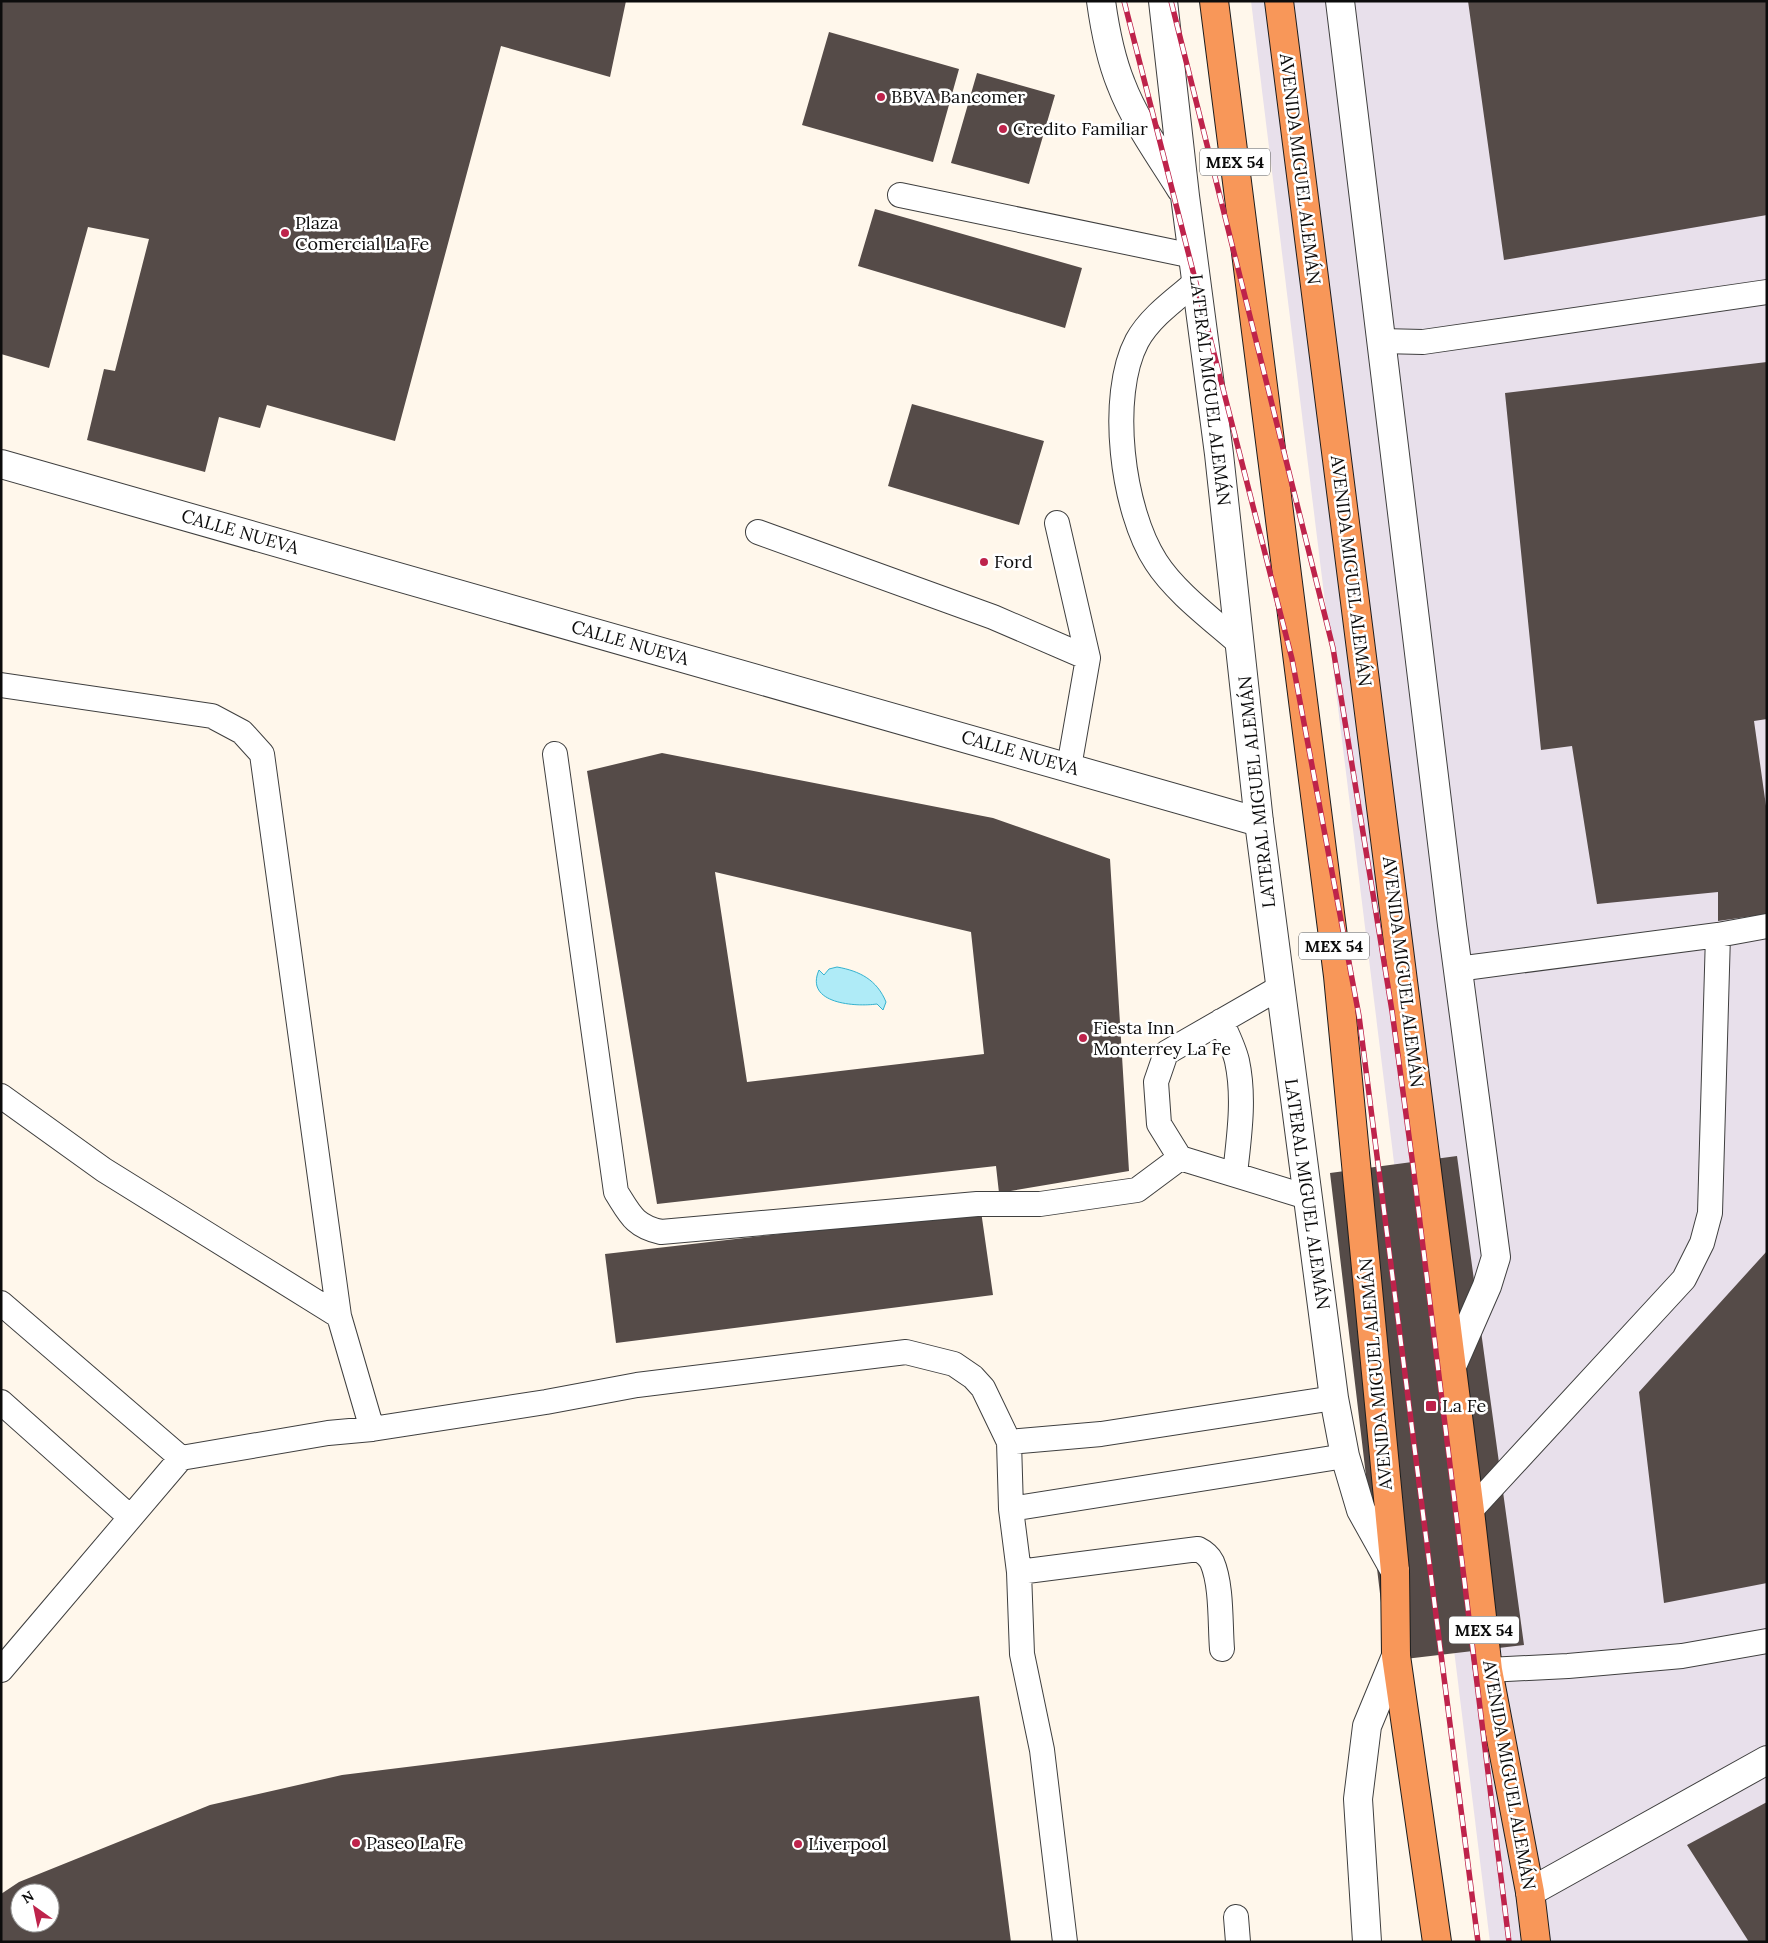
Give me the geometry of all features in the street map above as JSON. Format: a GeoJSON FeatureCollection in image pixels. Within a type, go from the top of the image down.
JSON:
{"type":"FeatureCollection","features":[{"type":"Feature","properties":{"kind":"highway","name":"AVENIDA MIGUEL ALEMÁN"},"geometry":{"type":"LineString","coordinates":[[1214,1],[1338,976],[1395,1571],[1396,1656],[1437,1942]]}},
{"type":"Feature","properties":{"kind":"highway","name":"AVENIDA MIGUEL ALEMÁN"},"geometry":{"type":"LineString","coordinates":[[1279,1],[1452,1366],[1488,1670],[1530,1892],[1536,1942]]}},
{"type":"Feature","properties":{"kind":"street"},"geometry":{"type":"LineString","coordinates":[[1101,1],[1107,43],[1121,86],[1139,122],[1185,196]]}},
{"type":"Feature","properties":{"kind":"street","name":"LATERAL MIGUEL ALEMÁN"},"geometry":{"type":"LineString","coordinates":[[1163,1],[1240,644],[1259,822],[1334,1398],[1345,1456],[1362,1510],[1395,1571]]}},
{"type":"Feature","properties":{"kind":"street"},"geometry":{"type":"LineString","coordinates":[[1340,1],[1457,969],[1496,1257],[1487,1286],[1452,1366]]}},
{"type":"Feature","properties":{"kind":"street","name":"CALLE NUEVA"},"geometry":{"type":"LineString","coordinates":[[1,464],[1259,822]]}},
{"type":"Feature","properties":{"kind":"street"},"geometry":{"type":"LineString","coordinates":[[1367,1942],[1358,1799],[1367,1726],[1396,1656]]}},
{"type":"Feature","properties":{"kind":"street"},"geometry":{"type":"LineString","coordinates":[[1530,1892],[1767,1760]]}},
{"type":"Feature","properties":{"kind":"lane"},"geometry":{"type":"LineString","coordinates":[[900,195],[1195,269],[1138,341],[1126,377],[1122,426],[1126,479],[1135,521],[1156,562],[1184,593],[1240,644]]}},
{"type":"Feature","properties":{"kind":"lane"},"geometry":{"type":"LineString","coordinates":[[1381,341],[1423,342],[1767,292]]}},
{"type":"Feature","properties":{"kind":"lane"},"geometry":{"type":"LineString","coordinates":[[1057,523],[1088,658],[1069,767]]}},
{"type":"Feature","properties":{"kind":"lane"},"geometry":{"type":"LineString","coordinates":[[758,532],[993,617],[1088,658]]}},
{"type":"Feature","properties":{"kind":"lane"},"geometry":{"type":"LineString","coordinates":[[1,686],[212,716],[242,732],[262,754],[339,1316],[372,1429]]}},
{"type":"Feature","properties":{"kind":"lane"},"geometry":{"type":"LineString","coordinates":[[555,754],[616,1192],[632,1217],[644,1228],[662,1232],[977,1204],[1040,1204],[1137,1190],[1180,1158]]}},
{"type":"Feature","properties":{"kind":"lane"},"geometry":{"type":"LineString","coordinates":[[1457,969],[1718,935],[1767,926]]}},
{"type":"Feature","properties":{"kind":"lane"},"geometry":{"type":"LineString","coordinates":[[1470,1511],[1684,1279],[1702,1243],[1710,1213],[1718,935]]}},
{"type":"Feature","properties":{"kind":"lane"},"geometry":{"type":"LineString","coordinates":[[1280,988],[1166,1053],[1156,1082],[1158,1124],[1180,1158],[1307,1197]]}},
{"type":"Feature","properties":{"kind":"lane"},"geometry":{"type":"LineString","coordinates":[[1221,1021],[1237,1060],[1240,1081],[1242,1110],[1235,1174]]}},
{"type":"Feature","properties":{"kind":"lane"},"geometry":{"type":"LineString","coordinates":[[1,1096],[104,1170],[339,1316]]}},
{"type":"Feature","properties":{"kind":"lane"},"geometry":{"type":"LineString","coordinates":[[1,1302],[180,1458]]}},
{"type":"Feature","properties":{"kind":"lane"},"geometry":{"type":"LineString","coordinates":[[1,1670],[180,1458],[328,1433],[372,1429],[637,1385],[906,1352],[954,1364],[973,1377],[983,1388],[1008,1442],[1011,1509],[1019,1572],[1022,1654],[1042,1750],[1066,1942]]}},
{"type":"Feature","properties":{"kind":"lane"},"geometry":{"type":"LineString","coordinates":[[1008,1442],[1101,1434],[1334,1398]]}},
{"type":"Feature","properties":{"kind":"lane"},"geometry":{"type":"LineString","coordinates":[[1,1402],[130,1517]]}},
{"type":"Feature","properties":{"kind":"lane"},"geometry":{"type":"LineString","coordinates":[[1011,1509],[1345,1456]]}},
{"type":"Feature","properties":{"kind":"lane"},"geometry":{"type":"LineString","coordinates":[[1019,1572],[1198,1549],[1212,1560],[1216,1574],[1222,1649]]}},
{"type":"Feature","properties":{"kind":"lane"},"geometry":{"type":"LineString","coordinates":[[1488,1670],[1568,1666],[1682,1656],[1767,1641]]}},
{"type":"Feature","properties":{"kind":"lane"},"geometry":{"type":"LineString","coordinates":[[1236,1917],[1238,1942]]}},
{"type":"Feature","properties":{"kind":"shaded area","name":"La Fe"},"geometry":{"type":"Polygon","coordinates":[[[1251,1],[1767,1],[1767,1942],[1490,1942],[1251,1]]]}},
{"type":"Feature","properties":{"kind":"water"},"geometry":{"type":"Polygon","coordinates":[[[837,967],[853,971],[873,982],[886,1002],[883,1010],[877,1004],[845,1004],[825,996],[819,990],[816,981],[819,970],[824,975],[829,969],[837,967]]]}},
{"type":"Feature","properties":{"kind":"building","name":"Plaza Comercial La Fe"},"geometry":{"type":"Polygon","coordinates":[[[1,1],[626,1],[610,77],[501,46],[395,441],[267,405],[260,428],[219,417],[205,472],[87,440],[104,369],[115,371],[149,239],[88,227],[49,368],[1,354],[1,1]]]}},
{"type":"Feature","properties":{"kind":"building"},"geometry":{"type":"Polygon","coordinates":[[[1468,1],[1767,1],[1767,215],[1504,260],[1468,1]]]}},
{"type":"Feature","properties":{"kind":"building","name":"BBVA Bancomer"},"geometry":{"type":"Polygon","coordinates":[[[829,32],[959,69],[933,162],[802,125],[829,32]]]}},
{"type":"Feature","properties":{"kind":"building","name":"Credito Familiar"},"geometry":{"type":"Polygon","coordinates":[[[977,73],[1055,95],[1029,184],[951,163],[977,73]]]}},
{"type":"Feature","properties":{"kind":"building"},"geometry":{"type":"Polygon","coordinates":[[[875,209],[1082,268],[1065,328],[858,266],[875,209]]]}},
{"type":"Feature","properties":{"kind":"building"},"geometry":{"type":"Polygon","coordinates":[[[1767,362],[1767,719],[1754,721],[1767,813],[1767,914],[1718,921],[1718,892],[1597,904],[1572,746],[1541,750],[1505,393],[1767,362]]]}},
{"type":"Feature","properties":{"kind":"building"},"geometry":{"type":"Polygon","coordinates":[[[912,404],[1044,441],[1019,525],[888,486],[912,404]]]}},
{"type":"Feature","properties":{"kind":"building"},"geometry":{"type":"Polygon","coordinates":[[[662,753],[993,818],[1110,859],[1129,1171],[999,1193],[996,1166],[657,1204],[587,771],[662,753]],[[715,872],[747,1082],[984,1054],[971,932],[715,872]]]}},
{"type":"Feature","properties":{"kind":"building"},"geometry":{"type":"Polygon","coordinates":[[[1457,1156],[1524,1645],[1388,1661],[1330,1173],[1457,1156]]]}},
{"type":"Feature","properties":{"kind":"building"},"geometry":{"type":"Polygon","coordinates":[[[981,1211],[993,1295],[616,1343],[605,1254],[981,1211]]]}},
{"type":"Feature","properties":{"kind":"building"},"geometry":{"type":"Polygon","coordinates":[[[1767,1251],[1767,1583],[1664,1603],[1639,1392],[1767,1251]]]}},
{"type":"Feature","properties":{"kind":"building"},"geometry":{"type":"Polygon","coordinates":[[[979,1696],[1011,1942],[1,1942],[1,1894],[10,1888],[10,1933],[60,1933],[60,1883],[18,1883],[19,1882],[210,1805],[342,1775],[979,1696]]]}},
{"type":"Feature","properties":{"kind":"building"},"geometry":{"type":"Polygon","coordinates":[[[1767,1802],[1767,1942],[1749,1942],[1687,1845],[1767,1802]]]}},
{"type":"Feature","properties":{"kind":"railway"},"geometry":{"type":"LineString","coordinates":[[1124,1],[1292,659],[1359,1016],[1478,1942]]}},
{"type":"Feature","properties":{"kind":"railway"},"geometry":{"type":"LineString","coordinates":[[1171,1],[1333,648],[1392,1011],[1413,1166],[1509,1942]]}},
{"type":"Feature","properties":{"kind":"place","name":"BBVA Bancomer"},"geometry":{"type":"Point","coordinates":[881,97]}},
{"type":"Feature","properties":{"kind":"place","name":"Credito Familiar"},"geometry":{"type":"Point","coordinates":[1003,129]}},
{"type":"Feature","properties":{"kind":"place","name":"Plaza Comercial La Fe"},"geometry":{"type":"Point","coordinates":[285,233]}},
{"type":"Feature","properties":{"kind":"place","name":"Ford"},"geometry":{"type":"Point","coordinates":[984,562]}},
{"type":"Feature","properties":{"kind":"place","name":"Fiesta Inn Monterrey La Fe"},"geometry":{"type":"Point","coordinates":[1083,1038]}},
{"type":"Feature","properties":{"kind":"place","name":"La Fe"},"geometry":{"type":"Point","coordinates":[1431,1406]}},
{"type":"Feature","properties":{"kind":"place","name":"Paseo La Fe"},"geometry":{"type":"Point","coordinates":[356,1843]}},
{"type":"Feature","properties":{"kind":"place","name":"Liverpool"},"geometry":{"type":"Point","coordinates":[798,1844]}}]}
